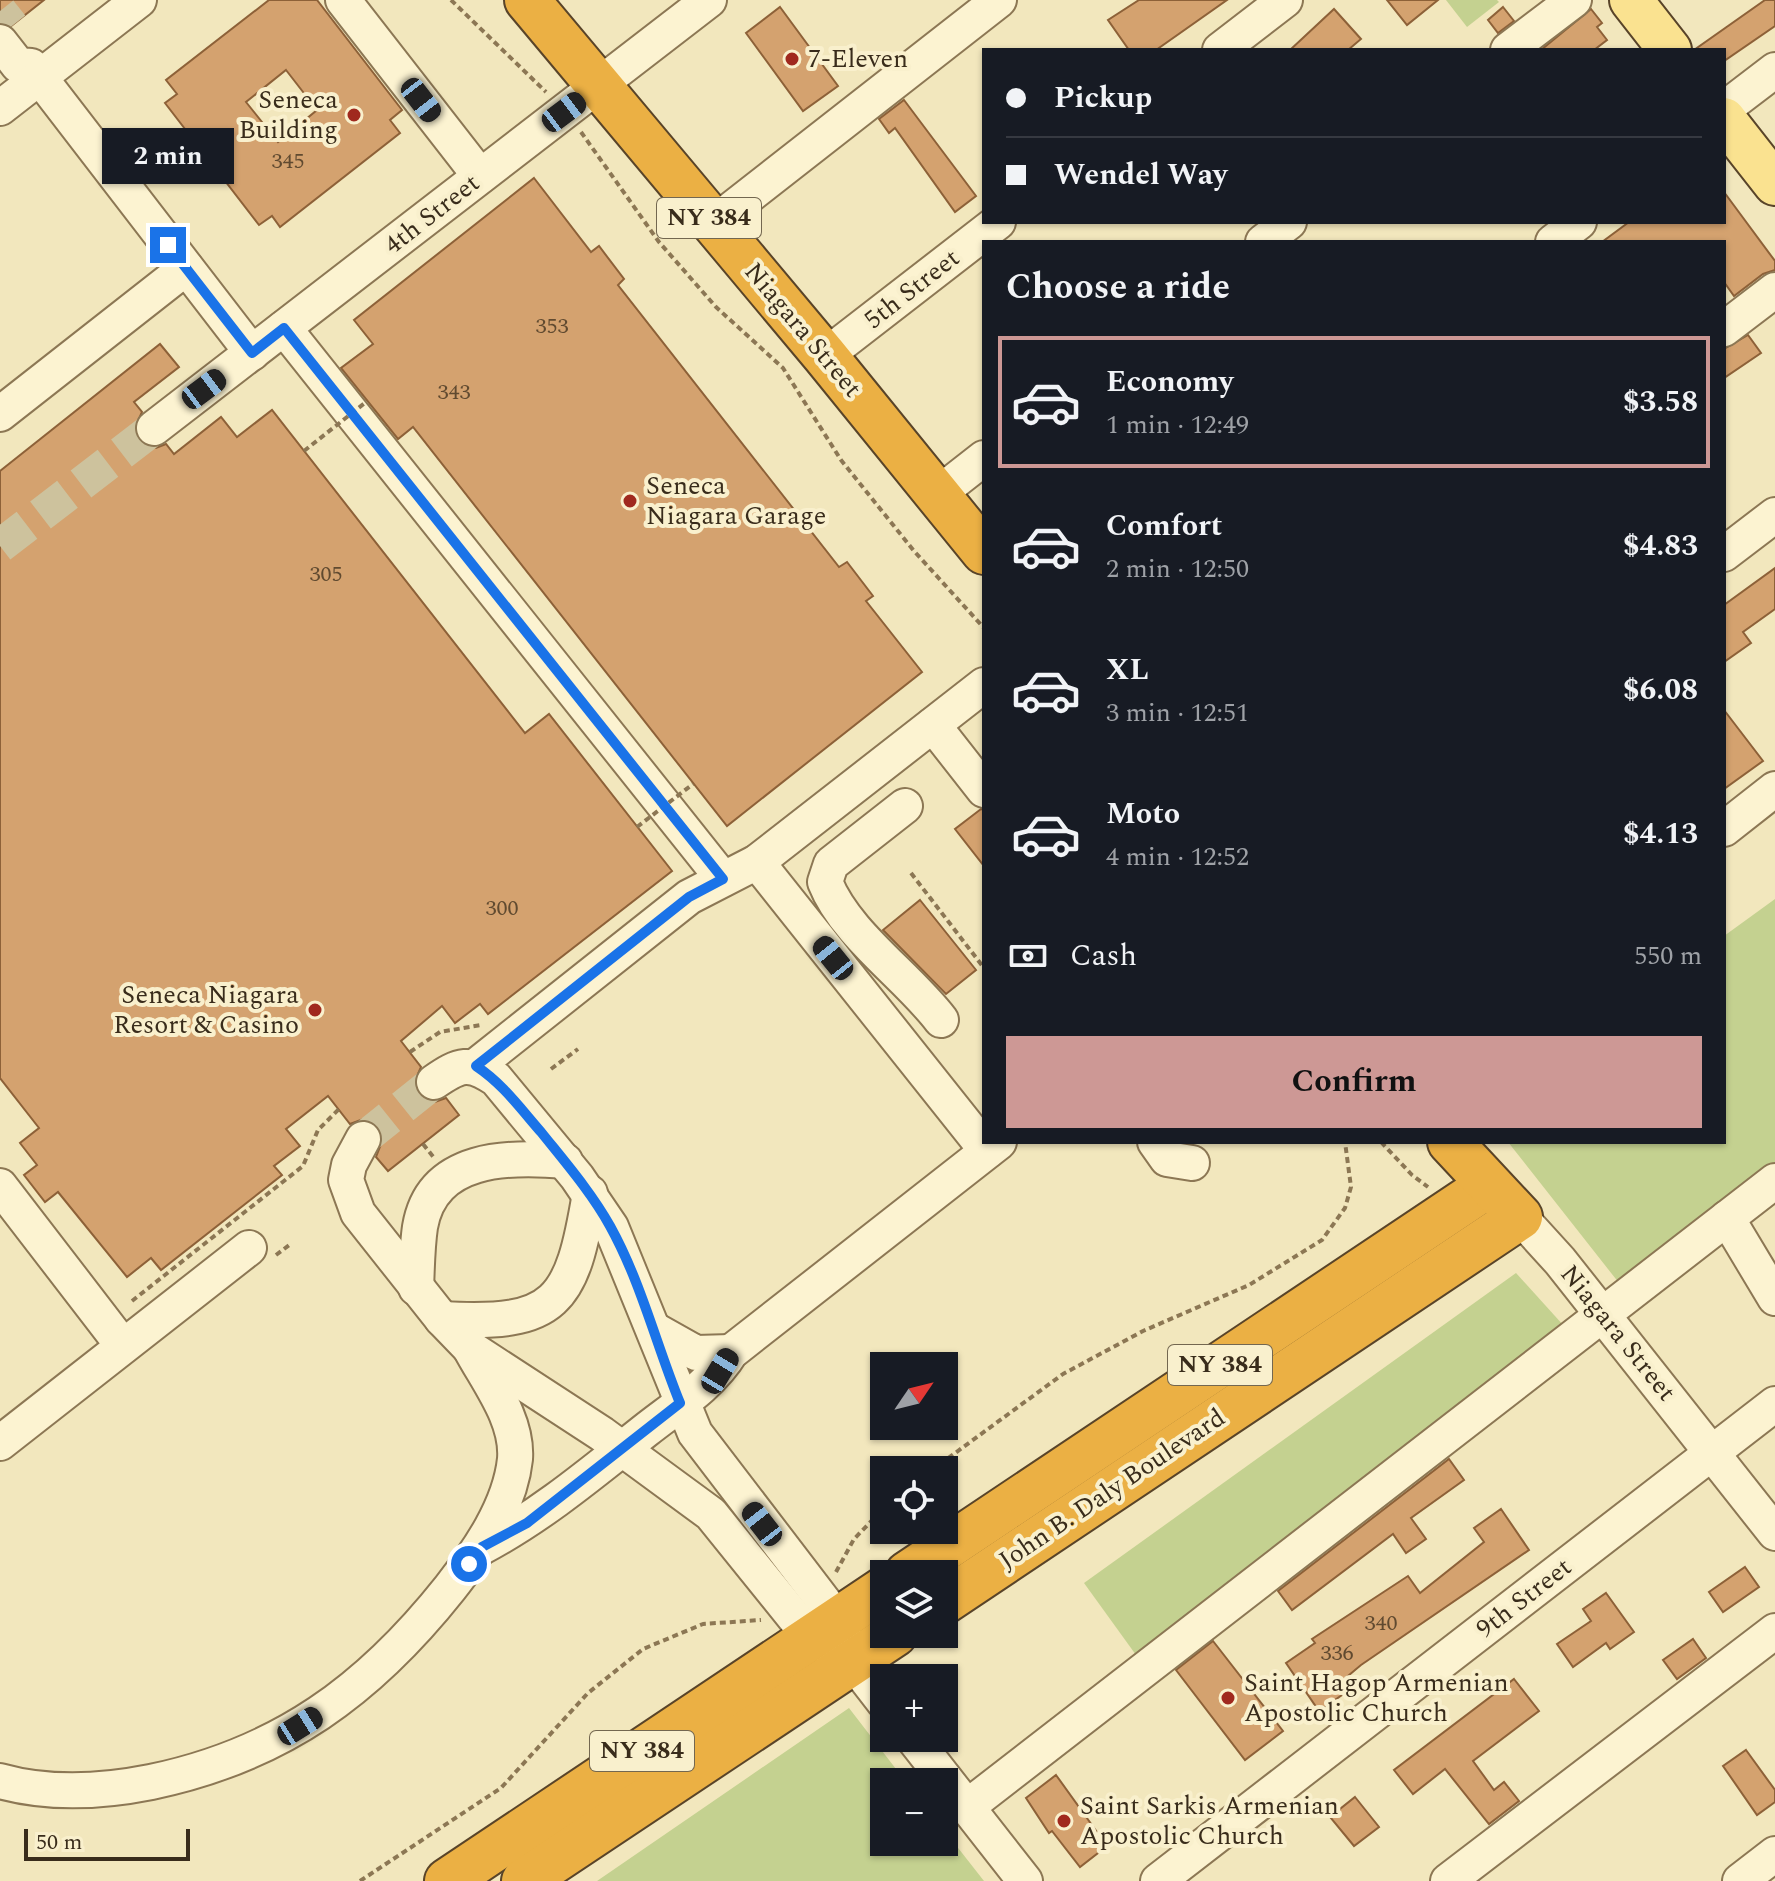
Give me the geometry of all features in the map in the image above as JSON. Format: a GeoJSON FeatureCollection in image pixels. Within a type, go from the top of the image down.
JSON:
{"type":"FeatureCollection","features":[{"type":"Feature","properties":{"kind":"highway","name":"Niagara Street"},"geometry":{"type":"LineString","coordinates":[[527,0],[596,87],[825,356],[982,549]]}},
{"type":"Feature","properties":{"kind":"highway","name":"Niagara Street"},"geometry":{"type":"LineString","coordinates":[[1452,1144],[1520,1217]]}},
{"type":"Feature","properties":{"kind":"highway","name":"John B. Daly Boulevard"},"geometry":{"type":"LineString","coordinates":[[928,1560],[1489,1185]]}},
{"type":"Feature","properties":{"kind":"highway","name":"John B. Daly Boulevard"},"geometry":{"type":"LineString","coordinates":[[958,1593],[1520,1217]]}},
{"type":"Feature","properties":{"kind":"highway","name":"NY 384"},"geometry":{"type":"LineString","coordinates":[[447,1881],[829,1614],[870,1595]]}},
{"type":"Feature","properties":{"kind":"highway","name":"NY 384"},"geometry":{"type":"LineString","coordinates":[[524,1881],[874,1648]]}},
{"type":"Feature","properties":{"kind":"main road"},"geometry":{"type":"LineString","coordinates":[[1631,0],[1668,48]]}},
{"type":"Feature","properties":{"kind":"main road"},"geometry":{"type":"LineString","coordinates":[[1726,122],[1775,184]]}},
{"type":"Feature","properties":{"kind":"street"},"geometry":{"type":"LineString","coordinates":[[0,108],[35,72],[139,0]]}},
{"type":"Feature","properties":{"kind":"street"},"geometry":{"type":"LineString","coordinates":[[343,0],[480,176]]}},
{"type":"Feature","properties":{"kind":"street","name":"4th Street"},"geometry":{"type":"LineString","coordinates":[[154,428],[709,0]]}},
{"type":"Feature","properties":{"kind":"street"},"geometry":{"type":"LineString","coordinates":[[714,223],[999,0]]}},
{"type":"Feature","properties":{"kind":"street"},"geometry":{"type":"LineString","coordinates":[[1223,48],[1285,0]]}},
{"type":"Feature","properties":{"kind":"street"},"geometry":{"type":"LineString","coordinates":[[1511,48],[1574,0]]}},
{"type":"Feature","properties":{"kind":"street"},"geometry":{"type":"LineString","coordinates":[[6,34],[34,53],[35,72],[252,353]]}},
{"type":"Feature","properties":{"kind":"street"},"geometry":{"type":"LineString","coordinates":[[1726,107],[1775,70]]}},
{"type":"Feature","properties":{"kind":"street","name":"5th Street"},"geometry":{"type":"LineString","coordinates":[[825,356],[995,224]]}},
{"type":"Feature","properties":{"kind":"street"},"geometry":{"type":"LineString","coordinates":[[1266,240],[1286,224]]}},
{"type":"Feature","properties":{"kind":"street"},"geometry":{"type":"LineString","coordinates":[[1556,240],[1576,224]]}},
{"type":"Feature","properties":{"kind":"street"},"geometry":{"type":"LineString","coordinates":[[0,414],[186,268]]}},
{"type":"Feature","properties":{"kind":"street"},"geometry":{"type":"LineString","coordinates":[[1726,327],[1775,290]]}},
{"type":"Feature","properties":{"kind":"street"},"geometry":{"type":"LineString","coordinates":[[284,328],[723,879]]}},
{"type":"Feature","properties":{"kind":"street"},"geometry":{"type":"LineString","coordinates":[[938,494],[982,460]]}},
{"type":"Feature","properties":{"kind":"street"},"geometry":{"type":"LineString","coordinates":[[1726,552],[1775,515]]}},
{"type":"Feature","properties":{"kind":"street"},"geometry":{"type":"LineString","coordinates":[[434,1082],[463,1067],[476,1066],[689,897],[757,862],[982,687]]}},
{"type":"Feature","properties":{"kind":"street"},"geometry":{"type":"LineString","coordinates":[[933,725],[982,787]]}},
{"type":"Feature","properties":{"kind":"street"},"geometry":{"type":"LineString","coordinates":[[1726,827],[1775,789]]}},
{"type":"Feature","properties":{"kind":"street"},"geometry":{"type":"LineString","coordinates":[[905,806],[831,864],[825,882],[890,970],[917,989],[941,1020]]}},
{"type":"Feature","properties":{"kind":"street"},"geometry":{"type":"LineString","coordinates":[[757,862],[982,1134]]}},
{"type":"Feature","properties":{"kind":"street"},"geometry":{"type":"LineString","coordinates":[[476,1066],[496,1079],[590,1193],[611,1227],[655,1330],[680,1403],[695,1433],[829,1614],[853,1662],[870,1684]]}},
{"type":"Feature","properties":{"kind":"street"},"geometry":{"type":"LineString","coordinates":[[363,1139],[349,1165],[346,1180],[358,1213],[416,1288],[470,1348],[622,1449],[711,1514],[829,1614]]}},
{"type":"Feature","properties":{"kind":"street"},"geometry":{"type":"LineString","coordinates":[[1156,1144],[1167,1159],[1192,1163]]}},
{"type":"Feature","properties":{"kind":"street"},"geometry":{"type":"LineString","coordinates":[[482,1547],[527,1523],[622,1449],[720,1371],[731,1352],[993,1147]]}},
{"type":"Feature","properties":{"kind":"street"},"geometry":{"type":"LineString","coordinates":[[416,1288],[420,1225],[428,1202],[441,1184],[460,1170],[481,1162],[529,1158],[565,1161]]}},
{"type":"Feature","properties":{"kind":"street"},"geometry":{"type":"LineString","coordinates":[[967,1807],[1775,1181]]}},
{"type":"Feature","properties":{"kind":"street"},"geometry":{"type":"LineString","coordinates":[[0,1186],[123,1346]]}},
{"type":"Feature","properties":{"kind":"street"},"geometry":{"type":"LineString","coordinates":[[442,1319],[515,1320],[542,1307],[562,1290],[574,1269],[590,1193]]}},
{"type":"Feature","properties":{"kind":"street","name":"Niagara Street"},"geometry":{"type":"LineString","coordinates":[[1520,1217],[1602,1314],[1775,1533]]}},
{"type":"Feature","properties":{"kind":"street"},"geometry":{"type":"LineString","coordinates":[[1727,1218],[1775,1298]]}},
{"type":"Feature","properties":{"kind":"street"},"geometry":{"type":"LineString","coordinates":[[0,1443],[123,1346],[262,1252]]}},
{"type":"Feature","properties":{"kind":"street"},"geometry":{"type":"LineString","coordinates":[[655,1330],[696,1353],[731,1352]]}},
{"type":"Feature","properties":{"kind":"street"},"geometry":{"type":"LineString","coordinates":[[0,1781],[46,1790],[128,1786],[187,1774],[263,1746],[330,1707],[385,1662],[482,1547],[509,1484],[514,1441],[508,1417],[470,1348]]}},
{"type":"Feature","properties":{"kind":"street","name":"9th Street"},"geometry":{"type":"LineString","coordinates":[[1158,1881],[1775,1404]]}},
{"type":"Feature","properties":{"kind":"street"},"geometry":{"type":"LineString","coordinates":[[1448,1881],[1775,1631]]}},
{"type":"Feature","properties":{"kind":"street"},"geometry":{"type":"LineString","coordinates":[[924,1752],[1025,1881]]}},
{"type":"Feature","properties":{"kind":"street"},"geometry":{"type":"LineString","coordinates":[[1740,1881],[1775,1854]]}},
{"type":"Feature","properties":{"kind":"path"},"geometry":{"type":"LineString","coordinates":[[451,0],[546,92]]}},
{"type":"Feature","properties":{"kind":"path"},"geometry":{"type":"LineString","coordinates":[[588,140],[659,242],[716,307],[783,368],[841,460],[914,551],[982,626]]}},
{"type":"Feature","properties":{"kind":"path"},"geometry":{"type":"LineString","coordinates":[[304,451],[366,402]]}},
{"type":"Feature","properties":{"kind":"path"},"geometry":{"type":"LineString","coordinates":[[637,827],[693,784]]}},
{"type":"Feature","properties":{"kind":"path"},"geometry":{"type":"LineString","coordinates":[[911,873],[982,965]]}},
{"type":"Feature","properties":{"kind":"path"},"geometry":{"type":"LineString","coordinates":[[410,1052],[440,1032],[488,1022]]}},
{"type":"Feature","properties":{"kind":"path"},"geometry":{"type":"LineString","coordinates":[[551,1069],[578,1049]]}},
{"type":"Feature","properties":{"kind":"path"},"geometry":{"type":"LineString","coordinates":[[132,1301],[303,1166],[318,1130],[339,1109]]}},
{"type":"Feature","properties":{"kind":"path"},"geometry":{"type":"LineString","coordinates":[[423,1144],[439,1164]]}},
{"type":"Feature","properties":{"kind":"path"},"geometry":{"type":"LineString","coordinates":[[951,1456],[1063,1374],[1143,1331],[1249,1285],[1322,1240],[1345,1208],[1351,1187],[1345,1144]]}},
{"type":"Feature","properties":{"kind":"path"},"geometry":{"type":"LineString","coordinates":[[1383,1144],[1424,1186]]}},
{"type":"Feature","properties":{"kind":"path"},"geometry":{"type":"LineString","coordinates":[[262,1252],[292,1243]]}},
{"type":"Feature","properties":{"kind":"path"},"geometry":{"type":"LineString","coordinates":[[829,1614],[842,1557],[870,1522]]}},
{"type":"Feature","properties":{"kind":"path"},"geometry":{"type":"LineString","coordinates":[[360,1881],[501,1788],[588,1693],[643,1649],[703,1624],[752,1618],[762,1620]]}},
{"type":"Feature","properties":{"kind":"green space"},"geometry":{"type":"Polygon","coordinates":[[[1446,0],[1497,0],[1499,2],[1467,27],[1446,0]]]}},
{"type":"Feature","properties":{"kind":"green space"},"geometry":{"type":"Polygon","coordinates":[[[1775,899],[1775,1162],[1619,1283],[1510,1144],[1726,1144],[1726,935],[1775,899]]]}},
{"type":"Feature","properties":{"kind":"green space"},"geometry":{"type":"Polygon","coordinates":[[[1516,1273],[1564,1326],[1136,1655],[1084,1583],[1516,1273]]]}},
{"type":"Feature","properties":{"kind":"green space"},"geometry":{"type":"Polygon","coordinates":[[[849,1708],[870,1735],[870,1752],[883,1752],[895,1768],[870,1768],[870,1856],[958,1856],[958,1848],[984,1881],[597,1881],[849,1708]]]}},
{"type":"Feature","properties":{"kind":"building"},"geometry":{"type":"Polygon","coordinates":[[[0,0],[44,0],[11,26],[0,22],[0,0]]]}},
{"type":"Feature","properties":{"kind":"building","name":"Seneca Building"},"geometry":{"type":"Polygon","coordinates":[[[269,0],[317,0],[402,110],[390,120],[400,133],[280,227],[272,216],[259,225],[165,103],[177,94],[166,80],[269,0]],[[286,70],[246,102],[278,142],[317,110],[286,70]]]}},
{"type":"Feature","properties":{"kind":"building"},"geometry":{"type":"Polygon","coordinates":[[[1139,0],[1227,0],[1159,48],[1128,48],[1108,20],[1139,0]]]}},
{"type":"Feature","properties":{"kind":"building"},"geometry":{"type":"Polygon","coordinates":[[[1387,0],[1438,0],[1407,25],[1387,0]]]}},
{"type":"Feature","properties":{"kind":"building"},"geometry":{"type":"Polygon","coordinates":[[[1765,0],[1775,0],[1775,26],[1726,60],[1726,48],[1697,48],[1765,0]]]}},
{"type":"Feature","properties":{"kind":"building","name":"7-Eleven"},"geometry":{"type":"Polygon","coordinates":[[[780,7],[838,86],[803,111],[746,33],[780,7]]]}},
{"type":"Feature","properties":{"kind":"building"},"geometry":{"type":"Polygon","coordinates":[[[1503,7],[1514,21],[1498,33],[1488,20],[1503,7]]]}},
{"type":"Feature","properties":{"kind":"building"},"geometry":{"type":"Polygon","coordinates":[[[1334,9],[1361,39],[1350,48],[1292,48],[1334,9]]]}},
{"type":"Feature","properties":{"kind":"building"},"geometry":{"type":"Polygon","coordinates":[[[1591,9],[1602,23],[1597,27],[1607,40],[1597,48],[1543,48],[1591,9]]]}},
{"type":"Feature","properties":{"kind":"building"},"geometry":{"type":"Polygon","coordinates":[[[904,100],[976,196],[955,212],[895,128],[889,133],[879,119],[904,100]]]}},
{"type":"Feature","properties":{"kind":"building","name":"Seneca Niagara Garage"},"geometry":{"type":"Polygon","coordinates":[[[534,178],[591,252],[599,246],[624,279],[618,285],[839,567],[847,562],[873,596],[866,601],[922,672],[727,826],[413,427],[398,439],[341,368],[373,344],[354,320],[534,178]]]}},
{"type":"Feature","properties":{"kind":"building"},"geometry":{"type":"Polygon","coordinates":[[[1726,195],[1775,261],[1775,270],[1763,274],[1734,296],[1726,285],[1726,240],[1605,240],[1626,224],[1726,224],[1726,195]]]}},
{"type":"Feature","properties":{"kind":"building"},"geometry":{"type":"Polygon","coordinates":[[[1748,335],[1761,353],[1726,377],[1726,348],[1748,335]]]}},
{"type":"Feature","properties":{"kind":"building","name":"Seneca Niagara Resort & Casino"},"geometry":{"type":"Polygon","coordinates":[[[160,344],[179,367],[134,402],[142,412],[134,430],[139,441],[156,448],[166,444],[174,454],[221,417],[237,437],[272,410],[525,733],[549,714],[672,871],[488,1014],[480,1004],[455,1023],[442,1006],[401,1041],[421,1067],[414,1083],[418,1094],[435,1102],[446,1098],[459,1115],[388,1171],[376,1157],[383,1139],[380,1128],[363,1119],[350,1124],[328,1096],[286,1129],[300,1146],[274,1166],[282,1175],[161,1270],[151,1258],[127,1277],[58,1192],[45,1202],[24,1175],[37,1165],[20,1143],[39,1128],[0,1078],[0,471],[160,344]]]}},
{"type":"Feature","properties":{"kind":"building"},"geometry":{"type":"Polygon","coordinates":[[[1775,568],[1775,609],[1743,632],[1751,643],[1726,661],[1726,604],[1775,568]]]}},
{"type":"Feature","properties":{"kind":"building"},"geometry":{"type":"Polygon","coordinates":[[[1726,713],[1763,761],[1726,788],[1726,713]]]}},
{"type":"Feature","properties":{"kind":"building"},"geometry":{"type":"Polygon","coordinates":[[[982,809],[982,863],[955,829],[982,809]]]}},
{"type":"Feature","properties":{"kind":"building"},"geometry":{"type":"Polygon","coordinates":[[[920,900],[976,970],[946,994],[883,930],[920,900]]]}},
{"type":"Feature","properties":{"kind":"building"},"geometry":{"type":"Polygon","coordinates":[[[1449,1459],[1464,1480],[1411,1518],[1426,1539],[1406,1553],[1393,1534],[1292,1610],[1278,1591],[1449,1459]]]}},
{"type":"Feature","properties":{"kind":"building"},"geometry":{"type":"Polygon","coordinates":[[[1501,1509],[1529,1550],[1361,1665],[1336,1686],[1342,1695],[1319,1711],[1286,1663],[1315,1643],[1312,1639],[1408,1576],[1420,1593],[1484,1542],[1474,1528],[1501,1509]]]}},
{"type":"Feature","properties":{"kind":"building"},"geometry":{"type":"Polygon","coordinates":[[[1745,1567],[1759,1587],[1723,1612],[1709,1592],[1745,1567]]]}},
{"type":"Feature","properties":{"kind":"building"},"geometry":{"type":"Polygon","coordinates":[[[1606,1593],[1634,1632],[1610,1649],[1606,1643],[1573,1667],[1557,1644],[1591,1621],[1583,1609],[1606,1593]]]}},
{"type":"Feature","properties":{"kind":"building"},"geometry":{"type":"Polygon","coordinates":[[[1693,1639],[1706,1658],[1677,1679],[1663,1660],[1693,1639]]]}},
{"type":"Feature","properties":{"kind":"building","name":"Saint Hagop Armenian Apostolic Church"},"geometry":{"type":"Polygon","coordinates":[[[1213,1641],[1283,1731],[1245,1760],[1176,1670],[1213,1641]]]}},
{"type":"Feature","properties":{"kind":"building"},"geometry":{"type":"Polygon","coordinates":[[[1514,1679],[1539,1711],[1473,1761],[1494,1790],[1504,1782],[1519,1801],[1489,1824],[1445,1769],[1413,1794],[1394,1770],[1514,1679]]]}},
{"type":"Feature","properties":{"kind":"building"},"geometry":{"type":"Polygon","coordinates":[[[1746,1750],[1775,1790],[1775,1802],[1757,1815],[1723,1766],[1746,1750]]]}},
{"type":"Feature","properties":{"kind":"building","name":"Saint Sarkis Armenian Apostolic Church"},"geometry":{"type":"Polygon","coordinates":[[[1056,1775],[1107,1846],[1080,1867],[1052,1831],[1049,1833],[1026,1798],[1056,1775]]]}},
{"type":"Feature","properties":{"kind":"building"},"geometry":{"type":"Polygon","coordinates":[[[1355,1797],[1379,1827],[1354,1846],[1330,1817],[1355,1797]]]}},
{"type":"Feature","properties":{"kind":"tunnel"},"geometry":{"type":"LineString","coordinates":[[0,11],[12,26]]}},
{"type":"Feature","properties":{"kind":"tunnel"},"geometry":{"type":"LineString","coordinates":[[0,546],[154,428]]}},
{"type":"Feature","properties":{"kind":"tunnel"},"geometry":{"type":"LineString","coordinates":[[363,1139],[434,1082]]}},
{"type":"Feature","properties":{"kind":"place","name":"7-Eleven"},"geometry":{"type":"Point","coordinates":[792,59]}},
{"type":"Feature","properties":{"kind":"place","name":"Seneca Building"},"geometry":{"type":"Point","coordinates":[354,115]}},
{"type":"Feature","properties":{"kind":"place","name":"Seneca Niagara Garage"},"geometry":{"type":"Point","coordinates":[630,501]}},
{"type":"Feature","properties":{"kind":"place","name":"Seneca Niagara Resort & Casino"},"geometry":{"type":"Point","coordinates":[315,1010]}},
{"type":"Feature","properties":{"kind":"place","name":"Saint Hagop Armenian Apostolic Church"},"geometry":{"type":"Point","coordinates":[1228,1698]}},
{"type":"Feature","properties":{"kind":"place","name":"Saint Sarkis Armenian Apostolic Church"},"geometry":{"type":"Point","coordinates":[1064,1821]}},
{"type":"Feature","properties":{"kind":"route"},"geometry":{"type":"LineString","coordinates":[[168,245],[252,353],[284,328],[723,879],[689,897],[476,1066],[496,1079],[512,1097],[590,1193],[611,1227],[655,1330],[680,1403],[527,1523],[482,1547],[469,1564]]}}]}
